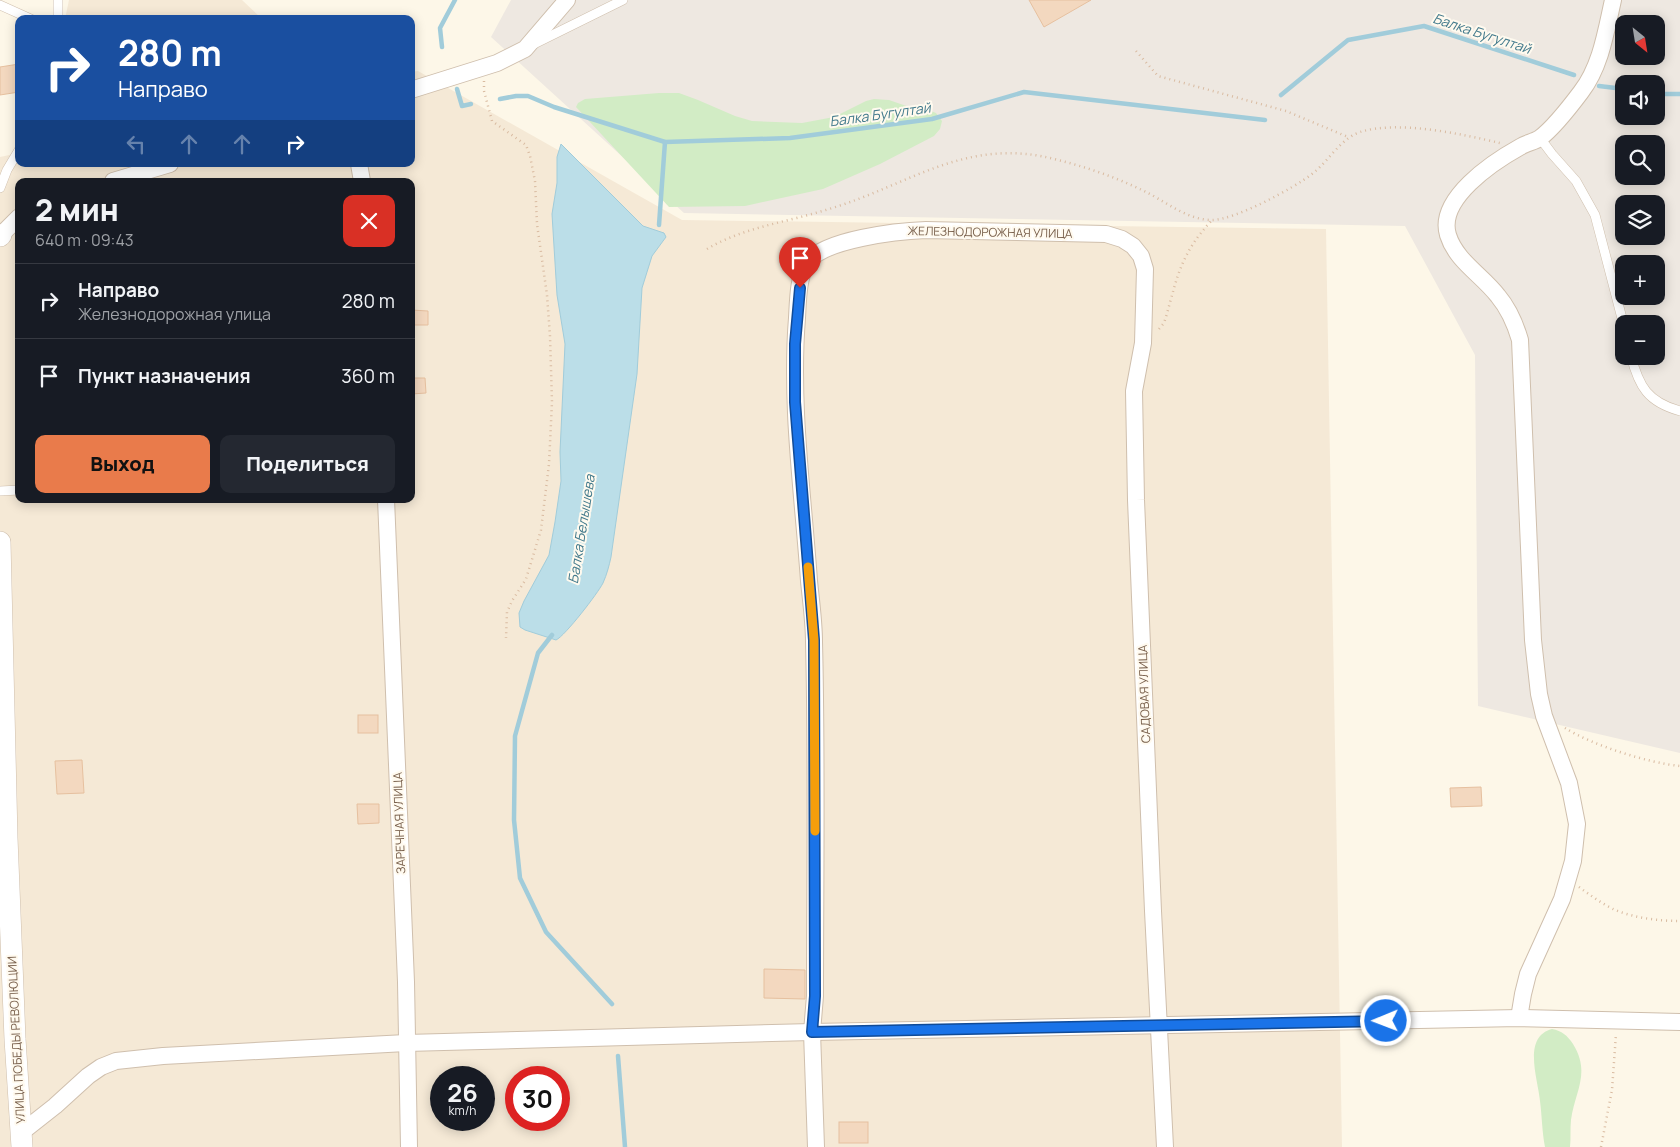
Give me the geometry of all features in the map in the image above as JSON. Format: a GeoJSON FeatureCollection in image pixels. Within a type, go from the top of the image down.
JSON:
{"type":"FeatureCollection","features":[{"type":"Feature","properties":{"kind":"street"},"geometry":{"type":"LineString","coordinates":[[415,89],[487,67],[525,49],[567,0]]}},
{"type":"Feature","properties":{"kind":"street"},"geometry":{"type":"LineString","coordinates":[[1519,1018],[1528,974],[1554,920],[1568,879],[1573,860],[1577,824],[1569,783],[1544,716],[1539,694],[1533,640],[1520,340],[1508,309],[1497,294],[1464,261],[1453,246],[1447,234],[1446,222],[1449,210],[1457,196],[1469,184],[1518,148],[1540,138],[1578,96],[1593,73],[1602,48],[1613,0]]}},
{"type":"Feature","properties":{"kind":"street"},"geometry":{"type":"LineString","coordinates":[[123,178],[160,167]]}},
{"type":"Feature","properties":{"kind":"street"},"geometry":{"type":"LineString","coordinates":[[0,235],[15,221]]}},
{"type":"Feature","properties":{"kind":"street","name":"ЖЕЛЕЗНОДОРОЖНАЯ УЛИЦА"},"geometry":{"type":"LineString","coordinates":[[816,1147],[812,1032],[815,996],[814,640],[795,392],[795,344],[798,302],[803,274],[808,262],[829,248],[879,234],[903,231],[1106,234],[1122,239],[1133,246]]}},
{"type":"Feature","properties":{"kind":"street","name":"САДОВАЯ УЛИЦА"},"geometry":{"type":"LineString","coordinates":[[1133,246],[1141,256],[1145,269],[1143,343],[1134,390],[1136,500],[1166,1147]]}},
{"type":"Feature","properties":{"kind":"street","name":"ЗАРЕЧНАЯ УЛИЦА"},"geometry":{"type":"LineString","coordinates":[[386,503],[405,962],[409,1147]]}},
{"type":"Feature","properties":{"kind":"street","name":"УЛИЦА ПОБЕДЫ РЕВОЛЮЦИИ"},"geometry":{"type":"LineString","coordinates":[[0,542],[3,838],[11,1039],[22,1139]]}},
{"type":"Feature","properties":{"kind":"street"},"geometry":{"type":"LineString","coordinates":[[22,1139],[55,1106],[88,1076],[101,1067],[116,1061],[163,1056],[406,1043],[812,1032],[1519,1018],[1680,1022]]}},
{"type":"Feature","properties":{"kind":"lane"},"geometry":{"type":"LineString","coordinates":[[58,0],[58,15]]}},
{"type":"Feature","properties":{"kind":"lane"},"geometry":{"type":"LineString","coordinates":[[525,49],[623,0]]}},
{"type":"Feature","properties":{"kind":"lane"},"geometry":{"type":"LineString","coordinates":[[0,5],[22,15]]}},
{"type":"Feature","properties":{"kind":"lane"},"geometry":{"type":"LineString","coordinates":[[1540,138],[1576,181],[1591,207],[1608,261],[1621,315]]}},
{"type":"Feature","properties":{"kind":"lane"},"geometry":{"type":"LineString","coordinates":[[0,188],[15,157]]}},
{"type":"Feature","properties":{"kind":"lane"},"geometry":{"type":"LineString","coordinates":[[1634,365],[1642,385],[1652,399],[1680,411]]}},
{"type":"Feature","properties":{"kind":"lane"},"geometry":{"type":"LineString","coordinates":[[0,491],[15,490]]}},
{"type":"Feature","properties":{"kind":"path"},"geometry":{"type":"LineString","coordinates":[[1136,51],[1158,76],[1286,111],[1349,138]]}},
{"type":"Feature","properties":{"kind":"path"},"geometry":{"type":"LineString","coordinates":[[487,67],[484,91],[492,121],[526,145],[530,156],[535,181],[537,224],[547,295],[551,346],[552,402],[550,455],[541,530],[526,579],[506,612],[506,638]]}},
{"type":"Feature","properties":{"kind":"path"},"geometry":{"type":"LineString","coordinates":[[707,249],[726,239],[830,209],[922,172],[982,154],[1035,154],[1059,160],[1126,183],[1194,217],[1212,220],[1225,218],[1242,211],[1297,184],[1313,174],[1349,138],[1358,133],[1373,129],[1399,128],[1464,135],[1518,148]]}},
{"type":"Feature","properties":{"kind":"path"},"geometry":{"type":"LineString","coordinates":[[1143,343],[1164,323],[1180,266],[1196,238],[1212,220]]}},
{"type":"Feature","properties":{"kind":"path"},"geometry":{"type":"LineString","coordinates":[[1544,716],[1571,732],[1598,744],[1650,760],[1680,766]]}},
{"type":"Feature","properties":{"kind":"path"},"geometry":{"type":"LineString","coordinates":[[1568,879],[1614,910],[1631,916],[1680,921]]}},
{"type":"Feature","properties":{"kind":"path"},"geometry":{"type":"LineString","coordinates":[[1601,1147],[1612,1090],[1616,1054],[1616,1020]]}},
{"type":"Feature","properties":{"kind":"shaded area"},"geometry":{"type":"Polygon","coordinates":[[[69,0],[242,0],[258,15],[66,15],[69,0]]]}},
{"type":"Feature","properties":{"kind":"shaded area"},"geometry":{"type":"Polygon","coordinates":[[[511,0],[1680,0],[1680,753],[1478,706],[1475,355],[1405,226],[684,213],[491,37],[511,0]]]}},
{"type":"Feature","properties":{"kind":"shaded area"},"geometry":{"type":"Polygon","coordinates":[[[415,71],[418,71],[682,220],[1326,229],[1342,1147],[0,1147],[0,157],[15,154],[15,167],[415,167],[415,71]]]}},
{"type":"Feature","properties":{"kind":"green space"},"geometry":{"type":"Polygon","coordinates":[[[679,93],[752,121],[802,123],[834,117],[874,99],[889,100],[915,109],[931,111],[936,113],[942,121],[940,129],[934,136],[880,164],[823,189],[745,206],[669,207],[576,107],[578,103],[585,99],[679,93]]]}},
{"type":"Feature","properties":{"kind":"green space"},"geometry":{"type":"Polygon","coordinates":[[[1552,1029],[1561,1032],[1569,1038],[1581,1064],[1580,1082],[1571,1120],[1570,1147],[1545,1147],[1544,1141],[1534,1049],[1543,1033],[1552,1029]]]}},
{"type":"Feature","properties":{"kind":"water"},"geometry":{"type":"Polygon","coordinates":[[[561,144],[643,226],[664,233],[666,237],[652,256],[642,288],[637,374],[609,567],[603,583],[595,596],[574,623],[556,640],[520,627],[519,613],[549,555],[561,481],[560,452],[565,344],[557,295],[552,214],[557,183],[557,157],[561,144]]]}},
{"type":"Feature","properties":{"kind":"building"},"geometry":{"type":"Polygon","coordinates":[[[1029,0],[1091,0],[1044,27],[1029,0]]]}},
{"type":"Feature","properties":{"kind":"building"},"geometry":{"type":"Polygon","coordinates":[[[15,65],[15,93],[0,95],[0,67],[15,65]]]}},
{"type":"Feature","properties":{"kind":"building"},"geometry":{"type":"Polygon","coordinates":[[[415,310],[428,311],[428,325],[415,325],[415,310]]]}},
{"type":"Feature","properties":{"kind":"building"},"geometry":{"type":"Polygon","coordinates":[[[415,378],[425,378],[426,393],[415,394],[415,378]]]}},
{"type":"Feature","properties":{"kind":"building"},"geometry":{"type":"Polygon","coordinates":[[[358,715],[378,715],[378,733],[358,733],[358,715]]]}},
{"type":"Feature","properties":{"kind":"building"},"geometry":{"type":"Polygon","coordinates":[[[82,760],[84,793],[57,794],[55,761],[82,760]]]}},
{"type":"Feature","properties":{"kind":"building"},"geometry":{"type":"Polygon","coordinates":[[[1481,787],[1482,806],[1451,807],[1450,788],[1481,787]]]}},
{"type":"Feature","properties":{"kind":"building"},"geometry":{"type":"Polygon","coordinates":[[[357,804],[379,804],[379,823],[358,824],[357,804]]]}},
{"type":"Feature","properties":{"kind":"building"},"geometry":{"type":"Polygon","coordinates":[[[764,969],[805,970],[805,999],[764,998],[764,969]]]}},
{"type":"Feature","properties":{"kind":"building"},"geometry":{"type":"Polygon","coordinates":[[[839,1122],[868,1122],[868,1143],[839,1143],[839,1122]]]}},
{"type":"Feature","properties":{"kind":"waterway","name":"Балка Бугултай"},"geometry":{"type":"LineString","coordinates":[[442,47],[440,28],[455,0]]}},
{"type":"Feature","properties":{"kind":"waterway","name":"Балка Бугултай"},"geometry":{"type":"LineString","coordinates":[[1281,95],[1348,40],[1424,26],[1574,75]]}},
{"type":"Feature","properties":{"kind":"waterway","name":"Балка Бугултай"},"geometry":{"type":"LineString","coordinates":[[1599,86],[1615,88]]}},
{"type":"Feature","properties":{"kind":"waterway","name":"Балка Бугултай"},"geometry":{"type":"LineString","coordinates":[[457,89],[462,106],[471,104]]}},
{"type":"Feature","properties":{"kind":"waterway","name":"Балка Бугултай"},"geometry":{"type":"LineString","coordinates":[[500,99],[528,96],[554,107],[665,142],[790,138],[932,119],[1024,92],[1265,120]]}},
{"type":"Feature","properties":{"kind":"waterway","name":"Балка Бугултай"},"geometry":{"type":"LineString","coordinates":[[1665,94],[1680,94]]}},
{"type":"Feature","properties":{"kind":"waterway","name":"Балка Белышева"},"geometry":{"type":"LineString","coordinates":[[659,225],[665,142]]}},
{"type":"Feature","properties":{"kind":"waterway","name":"Балка Белышева"},"geometry":{"type":"LineString","coordinates":[[552,635],[538,653],[515,736],[514,820],[520,878],[546,932],[612,1004]]}},
{"type":"Feature","properties":{"kind":"waterway","name":"Балка Белышева"},"geometry":{"type":"LineString","coordinates":[[618,1056],[625,1147]]}},
{"type":"Feature","properties":{"kind":"slow traffic"},"geometry":{"type":"LineString","coordinates":[[808,567],[814,640],[815,831]]}},
{"type":"Feature","properties":{"kind":"route"},"geometry":{"type":"LineString","coordinates":[[800,288],[795,344],[795,402],[814,640],[815,996],[812,1032],[1386,1021]]}}]}
